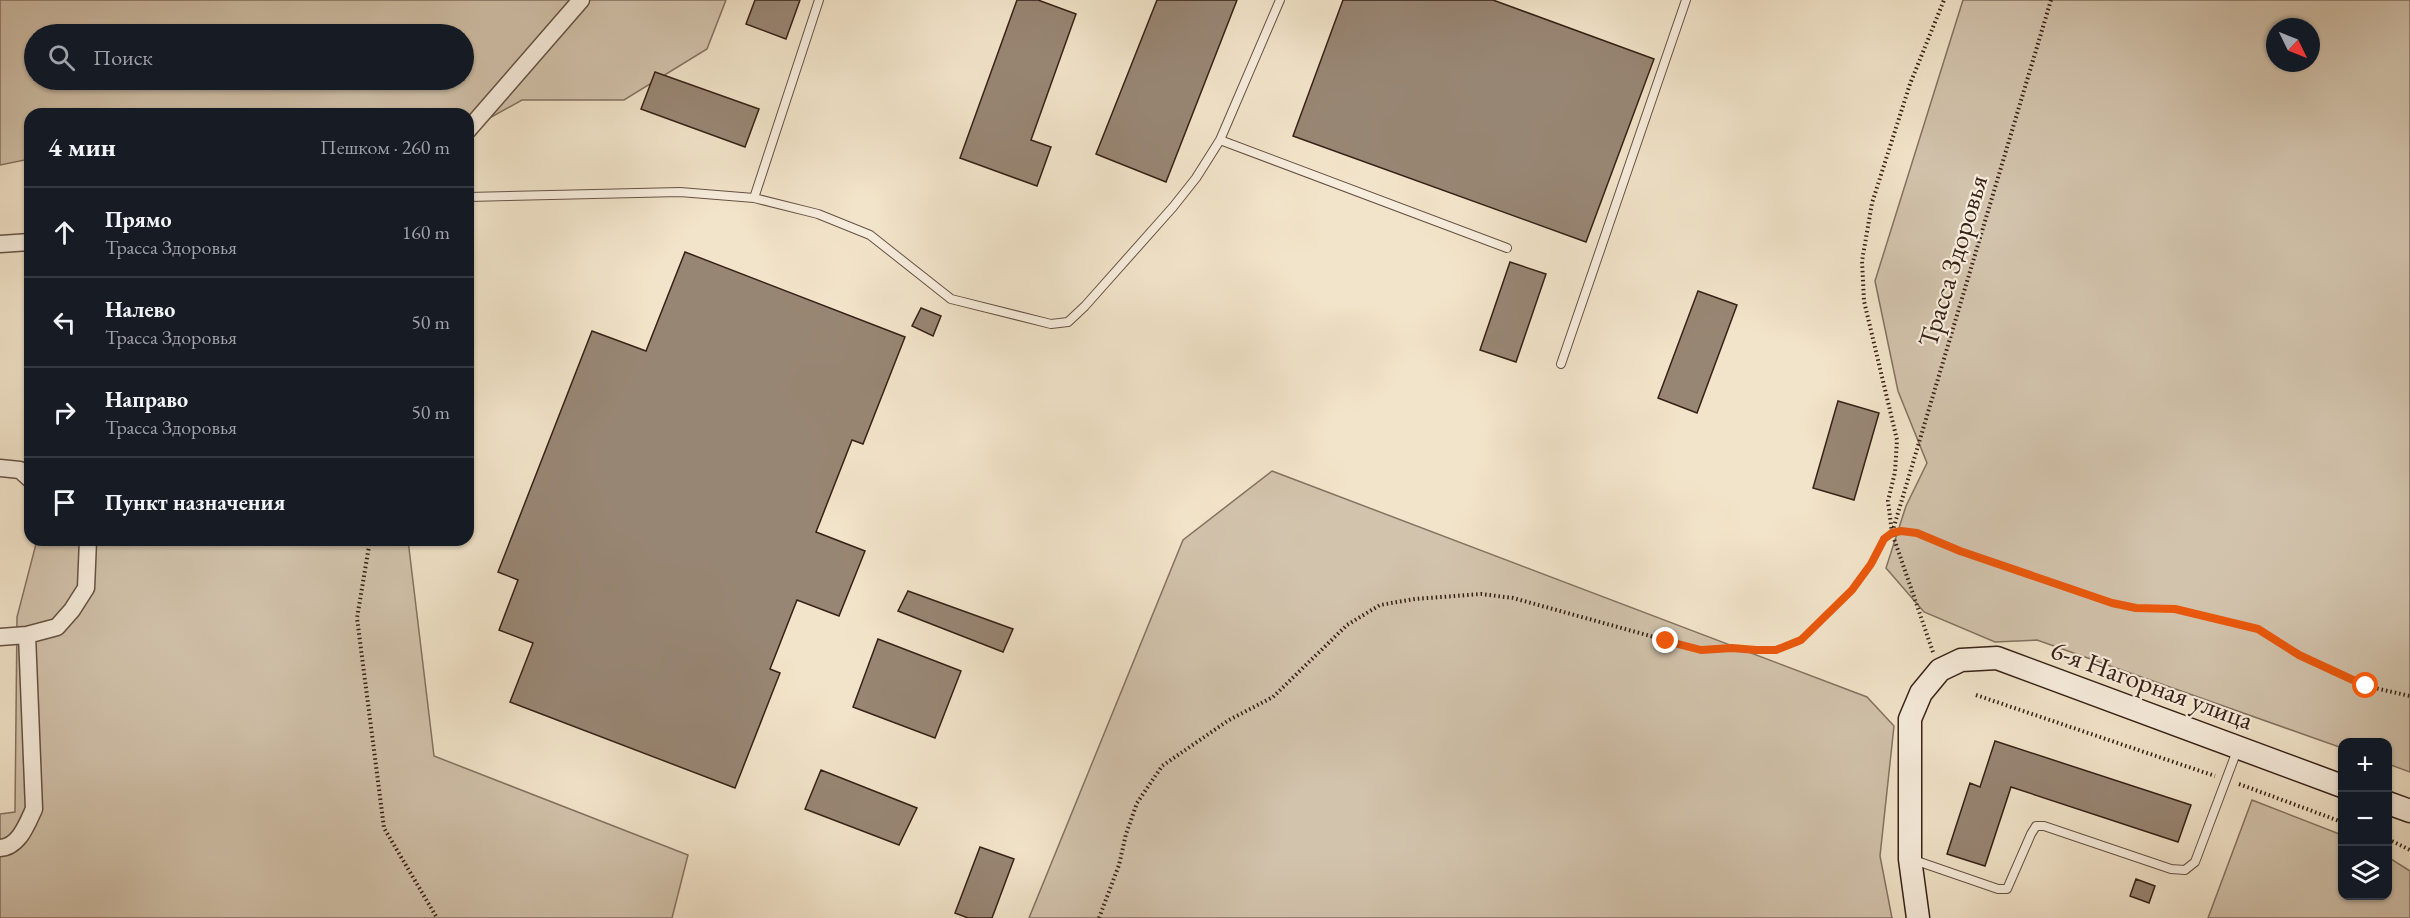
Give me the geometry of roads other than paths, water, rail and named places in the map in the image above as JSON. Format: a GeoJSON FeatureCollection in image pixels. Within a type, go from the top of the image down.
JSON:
{"type":"FeatureCollection","features":[{"type":"Feature","properties":{"kind":"street"},"geometry":{"type":"LineString","coordinates":[[474,123],[581,0]]}},
{"type":"Feature","properties":{"kind":"street"},"geometry":{"type":"LineString","coordinates":[[0,244],[24,242]]}},
{"type":"Feature","properties":{"kind":"street"},"geometry":{"type":"LineString","coordinates":[[0,468],[20,470],[24,474]]}},
{"type":"Feature","properties":{"kind":"street"},"geometry":{"type":"LineString","coordinates":[[0,637],[27,635],[57,627],[72,610],[86,588],[88,546]]}},
{"type":"Feature","properties":{"kind":"street"},"geometry":{"type":"LineString","coordinates":[[0,848],[7,848],[24,832],[34,809],[27,635]]}},
{"type":"Feature","properties":{"kind":"street","name":"6-я Нагорная улица"},"geometry":{"type":"LineString","coordinates":[[1910,859],[1910,718],[1921,693],[1940,670],[1961,660],[1997,658],[2338,784]]}},
{"type":"Feature","properties":{"kind":"street"},"geometry":{"type":"LineString","coordinates":[[2392,804],[2410,811]]}},
{"type":"Feature","properties":{"kind":"street"},"geometry":{"type":"LineString","coordinates":[[1910,859],[1918,918]]}},
{"type":"Feature","properties":{"kind":"lane"},"geometry":{"type":"LineString","coordinates":[[754,198],[819,0]]}},
{"type":"Feature","properties":{"kind":"lane"},"geometry":{"type":"LineString","coordinates":[[474,197],[680,192],[754,198],[818,213],[870,235],[951,298],[1051,324],[1068,322],[1085,306],[1196,178],[1220,140],[1280,0]]}},
{"type":"Feature","properties":{"kind":"lane"},"geometry":{"type":"LineString","coordinates":[[1561,364],[1686,0]]}},
{"type":"Feature","properties":{"kind":"lane"},"geometry":{"type":"LineString","coordinates":[[1220,140],[1507,248]]}},
{"type":"Feature","properties":{"kind":"lane"},"geometry":{"type":"LineString","coordinates":[[1910,859],[1998,889],[2007,889],[2031,834],[2036,826],[2044,826],[2171,868],[2186,870],[2195,862],[2238,748]]}}]}
